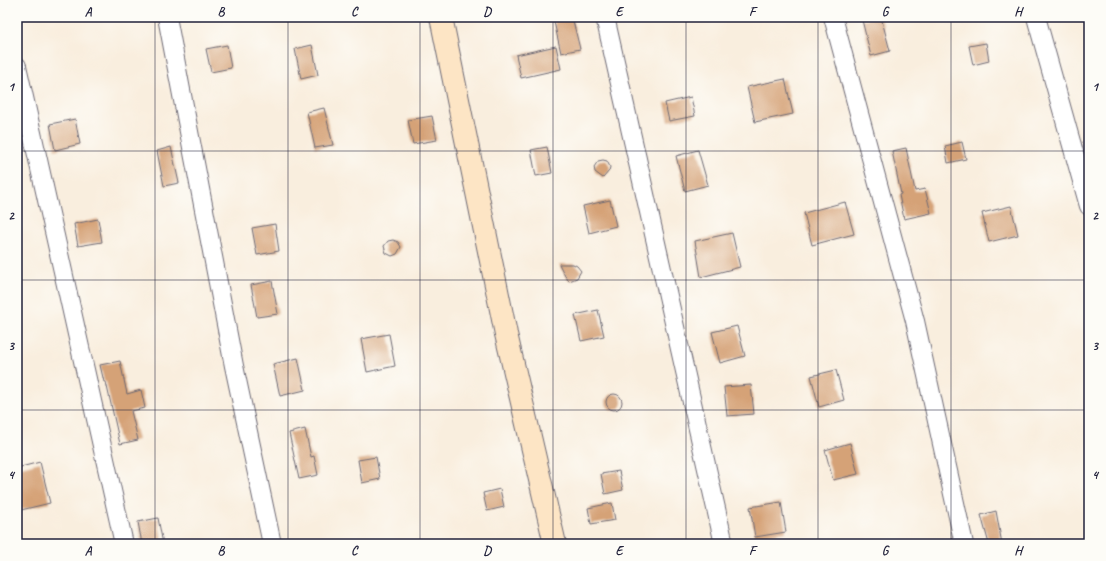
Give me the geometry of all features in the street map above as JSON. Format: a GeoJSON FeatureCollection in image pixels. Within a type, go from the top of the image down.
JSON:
{"type":"FeatureCollection","features":[{"type":"Feature","properties":{"kind":"street"},"geometry":{"type":"LineString","coordinates":[[167,17],[234,366],[272,544]]}},
{"type":"Feature","properties":{"kind":"street"},"geometry":{"type":"LineString","coordinates":[[441,17],[506,334],[555,544]]}},
{"type":"Feature","properties":{"kind":"street"},"geometry":{"type":"LineString","coordinates":[[605,17],[724,544]]}},
{"type":"Feature","properties":{"kind":"street"},"geometry":{"type":"LineString","coordinates":[[833,17],[914,321],[964,544]]}},
{"type":"Feature","properties":{"kind":"street"},"geometry":{"type":"LineString","coordinates":[[1036,17],[1089,206]]}},
{"type":"Feature","properties":{"kind":"street"},"geometry":{"type":"LineString","coordinates":[[17,66],[124,544]]}},
{"type":"Feature","properties":{"kind":"building"},"geometry":{"type":"Polygon","coordinates":[[[553,17],[572,17],[580,49],[561,53],[553,17]]]}},
{"type":"Feature","properties":{"kind":"building"},"geometry":{"type":"Polygon","coordinates":[[[881,17],[890,51],[871,56],[862,20],[881,17]]]}},
{"type":"Feature","properties":{"kind":"building"},"geometry":{"type":"Polygon","coordinates":[[[986,43],[989,61],[973,65],[969,46],[986,43]]]}},
{"type":"Feature","properties":{"kind":"building"},"geometry":{"type":"Polygon","coordinates":[[[227,45],[231,68],[211,72],[206,49],[227,45]]]}},
{"type":"Feature","properties":{"kind":"building"},"geometry":{"type":"Polygon","coordinates":[[[312,45],[318,75],[301,79],[295,49],[312,45]]]}},
{"type":"Feature","properties":{"kind":"building"},"geometry":{"type":"Polygon","coordinates":[[[556,46],[561,69],[521,78],[516,55],[556,46]]]}},
{"type":"Feature","properties":{"kind":"building"},"geometry":{"type":"Polygon","coordinates":[[[785,79],[793,114],[755,122],[747,87],[785,79]]]}},
{"type":"Feature","properties":{"kind":"building"},"geometry":{"type":"Polygon","coordinates":[[[691,97],[695,116],[669,121],[665,103],[691,97]]]}},
{"type":"Feature","properties":{"kind":"building"},"geometry":{"type":"Polygon","coordinates":[[[324,108],[333,145],[315,148],[307,112],[324,108]]]}},
{"type":"Feature","properties":{"kind":"building"},"geometry":{"type":"Polygon","coordinates":[[[432,116],[437,140],[413,144],[408,120],[432,116]]]}},
{"type":"Feature","properties":{"kind":"building"},"geometry":{"type":"Polygon","coordinates":[[[75,119],[80,144],[55,150],[50,124],[75,119]]]}},
{"type":"Feature","properties":{"kind":"building"},"geometry":{"type":"Polygon","coordinates":[[[962,142],[966,159],[948,163],[945,146],[962,142]]]}},
{"type":"Feature","properties":{"kind":"building"},"geometry":{"type":"Polygon","coordinates":[[[171,147],[179,183],[164,186],[157,151],[171,147]]]}},
{"type":"Feature","properties":{"kind":"building"},"geometry":{"type":"Polygon","coordinates":[[[547,147],[552,173],[536,176],[531,150],[547,147]]]}},
{"type":"Feature","properties":{"kind":"building"},"geometry":{"type":"Polygon","coordinates":[[[906,148],[915,191],[925,189],[931,213],[904,219],[899,195],[901,194],[892,151],[906,148]]]}},
{"type":"Feature","properties":{"kind":"building"},"geometry":{"type":"Polygon","coordinates":[[[698,150],[708,185],[685,191],[676,156],[698,150]]]}},
{"type":"Feature","properties":{"kind":"building"},"geometry":{"type":"Polygon","coordinates":[[[598,161],[607,161],[610,167],[609,171],[603,178],[595,172],[594,167],[598,161]]]}},
{"type":"Feature","properties":{"kind":"building"},"geometry":{"type":"Polygon","coordinates":[[[610,200],[616,226],[589,233],[583,206],[610,200]]]}},
{"type":"Feature","properties":{"kind":"building"},"geometry":{"type":"Polygon","coordinates":[[[845,202],[854,234],[812,245],[804,213],[845,202]]]}},
{"type":"Feature","properties":{"kind":"building"},"geometry":{"type":"Polygon","coordinates":[[[1011,206],[1018,235],[989,242],[982,213],[1011,206]]]}},
{"type":"Feature","properties":{"kind":"building"},"geometry":{"type":"Polygon","coordinates":[[[98,219],[102,242],[78,246],[74,224],[98,219]]]}},
{"type":"Feature","properties":{"kind":"building"},"geometry":{"type":"Polygon","coordinates":[[[275,224],[279,251],[257,255],[252,228],[275,224]]]}},
{"type":"Feature","properties":{"kind":"building"},"geometry":{"type":"Polygon","coordinates":[[[732,233],[740,267],[701,277],[695,241],[732,233]]]}},
{"type":"Feature","properties":{"kind":"building"},"geometry":{"type":"Polygon","coordinates":[[[393,240],[398,242],[401,247],[397,254],[392,256],[386,253],[384,246],[388,241],[393,240]]]}},
{"type":"Feature","properties":{"kind":"building"},"geometry":{"type":"Polygon","coordinates":[[[559,264],[573,264],[581,271],[577,278],[569,281],[559,264]]]}},
{"type":"Feature","properties":{"kind":"building"},"geometry":{"type":"Polygon","coordinates":[[[272,281],[278,314],[257,317],[251,285],[272,281]]]}},
{"type":"Feature","properties":{"kind":"building"},"geometry":{"type":"Polygon","coordinates":[[[598,310],[604,336],[581,341],[575,315],[598,310]]]}},
{"type":"Feature","properties":{"kind":"building"},"geometry":{"type":"Polygon","coordinates":[[[737,326],[745,356],[720,363],[712,332],[737,326]]]}},
{"type":"Feature","properties":{"kind":"building"},"geometry":{"type":"Polygon","coordinates":[[[389,334],[395,366],[367,372],[361,339],[389,334]]]}},
{"type":"Feature","properties":{"kind":"building"},"geometry":{"type":"Polygon","coordinates":[[[298,358],[305,390],[280,396],[273,364],[298,358]]]}},
{"type":"Feature","properties":{"kind":"building"},"geometry":{"type":"Polygon","coordinates":[[[120,361],[127,394],[141,390],[145,408],[131,411],[138,440],[120,444],[106,382],[104,382],[100,365],[120,361]]]}},
{"type":"Feature","properties":{"kind":"building"},"geometry":{"type":"Polygon","coordinates":[[[836,370],[844,400],[819,407],[811,376],[836,370]]]}},
{"type":"Feature","properties":{"kind":"building"},"geometry":{"type":"Polygon","coordinates":[[[751,385],[754,414],[727,416],[724,387],[751,385]]]}},
{"type":"Feature","properties":{"kind":"building"},"geometry":{"type":"Polygon","coordinates":[[[614,394],[620,396],[622,402],[620,408],[614,410],[608,408],[606,402],[608,396],[614,394]]]}},
{"type":"Feature","properties":{"kind":"building"},"geometry":{"type":"Polygon","coordinates":[[[305,429],[311,457],[314,456],[318,475],[299,479],[289,433],[305,429]]]}},
{"type":"Feature","properties":{"kind":"building"},"geometry":{"type":"Polygon","coordinates":[[[850,443],[858,474],[833,480],[825,450],[850,443]]]}},
{"type":"Feature","properties":{"kind":"building"},"geometry":{"type":"Polygon","coordinates":[[[376,457],[380,479],[362,483],[358,460],[376,457]]]}},
{"type":"Feature","properties":{"kind":"building"},"geometry":{"type":"Polygon","coordinates":[[[40,462],[50,503],[21,510],[17,493],[17,468],[40,462]]]}},
{"type":"Feature","properties":{"kind":"building"},"geometry":{"type":"Polygon","coordinates":[[[619,471],[623,490],[605,494],[601,474],[619,471]]]}},
{"type":"Feature","properties":{"kind":"building"},"geometry":{"type":"Polygon","coordinates":[[[500,489],[504,507],[487,511],[483,493],[500,489]]]}},
{"type":"Feature","properties":{"kind":"building"},"geometry":{"type":"Polygon","coordinates":[[[781,502],[786,532],[755,537],[750,507],[781,502]]]}},
{"type":"Feature","properties":{"kind":"building"},"geometry":{"type":"Polygon","coordinates":[[[612,503],[615,520],[591,524],[588,508],[612,503]]]}},
{"type":"Feature","properties":{"kind":"building"},"geometry":{"type":"Polygon","coordinates":[[[996,511],[1002,544],[989,544],[981,515],[996,511]]]}},
{"type":"Feature","properties":{"kind":"building"},"geometry":{"type":"Polygon","coordinates":[[[158,518],[163,544],[142,544],[138,522],[158,518]]]}}]}
